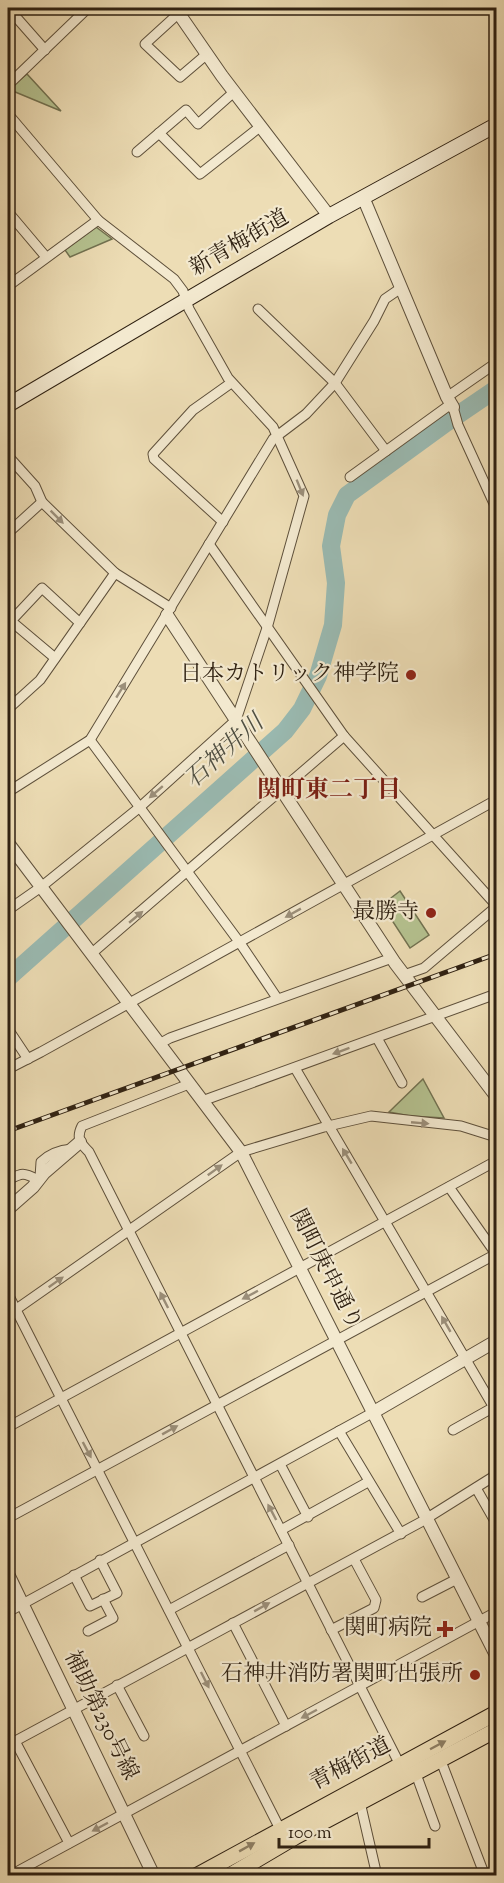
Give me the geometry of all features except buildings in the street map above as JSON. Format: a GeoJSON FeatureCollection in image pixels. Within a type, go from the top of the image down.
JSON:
{"type":"FeatureCollection","features":[{"type":"Feature","properties":{"kind":"main road","name":"新青梅街道"},"geometry":{"type":"LineString","coordinates":[[8,405],[363,196],[496,125]]}},
{"type":"Feature","properties":{"kind":"main road","name":"青梅街道"},"geometry":{"type":"LineString","coordinates":[[196,1875],[496,1713]]}},
{"type":"Feature","properties":{"kind":"main road","name":"青梅街道"},"geometry":{"type":"LineString","coordinates":[[229,1875],[496,1730]]}},
{"type":"Feature","properties":{"kind":"street"},"geometry":{"type":"LineString","coordinates":[[8,8],[45,50]]}},
{"type":"Feature","properties":{"kind":"street"},"geometry":{"type":"LineString","coordinates":[[8,85],[85,9]]}},
{"type":"Feature","properties":{"kind":"street"},"geometry":{"type":"LineString","coordinates":[[207,54],[180,77],[145,44],[177,10],[234,92],[329,216]]}},
{"type":"Feature","properties":{"kind":"street"},"geometry":{"type":"LineString","coordinates":[[137,152],[186,110],[198,124],[234,92]]}},
{"type":"Feature","properties":{"kind":"street"},"geometry":{"type":"LineString","coordinates":[[8,114],[98,220],[174,279],[231,383],[273,427],[304,496],[267,627],[236,720],[140,807],[8,910]]}},
{"type":"Feature","properties":{"kind":"street"},"geometry":{"type":"LineString","coordinates":[[8,130],[15,123]]}},
{"type":"Feature","properties":{"kind":"street"},"geometry":{"type":"LineString","coordinates":[[159,133],[200,174],[261,126]]}},
{"type":"Feature","properties":{"kind":"street"},"geometry":{"type":"LineString","coordinates":[[363,196],[400,288],[496,508]]}},
{"type":"Feature","properties":{"kind":"street"},"geometry":{"type":"LineString","coordinates":[[8,212],[46,257]]}},
{"type":"Feature","properties":{"kind":"street"},"geometry":{"type":"LineString","coordinates":[[8,286],[98,220]]}},
{"type":"Feature","properties":{"kind":"street"},"geometry":{"type":"LineString","coordinates":[[8,792],[90,740],[277,434],[306,414],[335,383],[374,321],[385,299],[400,288]]}},
{"type":"Feature","properties":{"kind":"street"},"geometry":{"type":"LineString","coordinates":[[258,309],[335,383],[386,451]]}},
{"type":"Feature","properties":{"kind":"street"},"geometry":{"type":"LineString","coordinates":[[350,477],[450,403],[496,363]]}},
{"type":"Feature","properties":{"kind":"street"},"geometry":{"type":"LineString","coordinates":[[223,522],[154,459],[153,454],[194,410],[231,383]]}},
{"type":"Feature","properties":{"kind":"street"},"geometry":{"type":"LineString","coordinates":[[8,456],[35,486],[42,502],[115,573],[169,611],[236,720],[392,958],[496,1096]]}},
{"type":"Feature","properties":{"kind":"street"},"geometry":{"type":"LineString","coordinates":[[8,533],[42,502]]}},
{"type":"Feature","properties":{"kind":"street"},"geometry":{"type":"LineString","coordinates":[[209,544],[344,736],[496,906],[424,968],[404,975]]}},
{"type":"Feature","properties":{"kind":"street"},"geometry":{"type":"LineString","coordinates":[[8,709],[40,680],[115,573]]}},
{"type":"Feature","properties":{"kind":"street"},"geometry":{"type":"LineString","coordinates":[[55,658],[11,621],[42,588],[80,622]]}},
{"type":"Feature","properties":{"kind":"street"},"geometry":{"type":"LineString","coordinates":[[91,954],[188,873],[344,736]]}},
{"type":"Feature","properties":{"kind":"street"},"geometry":{"type":"LineString","coordinates":[[90,740],[240,943],[277,998]]}},
{"type":"Feature","properties":{"kind":"street"},"geometry":{"type":"LineString","coordinates":[[8,1069],[496,801]]}},
{"type":"Feature","properties":{"kind":"street"},"geometry":{"type":"LineString","coordinates":[[8,843],[40,887]]}},
{"type":"Feature","properties":{"kind":"street","name":"関町庚申通り"},"geometry":{"type":"LineString","coordinates":[[40,887],[241,1152],[496,1655]]}},
{"type":"Feature","properties":{"kind":"street"},"geometry":{"type":"LineString","coordinates":[[159,1044],[277,998],[392,958]]}},
{"type":"Feature","properties":{"kind":"street"},"geometry":{"type":"LineString","coordinates":[[202,1101],[496,994]]}},
{"type":"Feature","properties":{"kind":"street"},"geometry":{"type":"LineString","coordinates":[[8,1029],[28,1059]]}},
{"type":"Feature","properties":{"kind":"street"},"geometry":{"type":"LineString","coordinates":[[377,1038],[402,1083]]}},
{"type":"Feature","properties":{"kind":"street"},"geometry":{"type":"LineString","coordinates":[[295,1068],[495,1409],[453,1430]]}},
{"type":"Feature","properties":{"kind":"street"},"geometry":{"type":"LineString","coordinates":[[8,1209],[76,1146],[78,1133],[82,1126],[189,1084]]}},
{"type":"Feature","properties":{"kind":"street"},"geometry":{"type":"LineString","coordinates":[[11,1312],[241,1152],[371,1116],[461,1126],[496,1137]]}},
{"type":"Feature","properties":{"kind":"street"},"geometry":{"type":"LineString","coordinates":[[76,1146],[89,1152],[400,1765]]}},
{"type":"Feature","properties":{"kind":"street"},"geometry":{"type":"LineString","coordinates":[[8,1427],[496,1161]]}},
{"type":"Feature","properties":{"kind":"street"},"geometry":{"type":"LineString","coordinates":[[8,1180],[22,1174],[39,1178]]}},
{"type":"Feature","properties":{"kind":"street"},"geometry":{"type":"LineString","coordinates":[[8,1518],[496,1254],[450,1186]]}},
{"type":"Feature","properties":{"kind":"street"},"geometry":{"type":"LineString","coordinates":[[8,1294],[11,1312],[98,1470],[280,1829]]}},
{"type":"Feature","properties":{"kind":"street"},"geometry":{"type":"LineString","coordinates":[[8,1612],[372,1413],[496,1341]]}},
{"type":"Feature","properties":{"kind":"street"},"geometry":{"type":"LineString","coordinates":[[339,1431],[400,1534]]}},
{"type":"Feature","properties":{"kind":"street"},"geometry":{"type":"LineString","coordinates":[[280,1464],[308,1517]]}},
{"type":"Feature","properties":{"kind":"street"},"geometry":{"type":"LineString","coordinates":[[69,1843],[11,1743],[400,1534],[496,1475]]}},
{"type":"Feature","properties":{"kind":"street"},"geometry":{"type":"LineString","coordinates":[[281,1530],[368,1482]]}},
{"type":"Feature","properties":{"kind":"street"},"geometry":{"type":"LineString","coordinates":[[476,1488],[496,1523]]}},
{"type":"Feature","properties":{"kind":"street"},"geometry":{"type":"LineString","coordinates":[[169,1610],[289,1545]]}},
{"type":"Feature","properties":{"kind":"street"},"geometry":{"type":"LineString","coordinates":[[331,1630],[374,1608],[376,1600],[354,1559]]}},
{"type":"Feature","properties":{"kind":"street"},"geometry":{"type":"LineString","coordinates":[[74,1575],[90,1606],[117,1593],[100,1560]]}},
{"type":"Feature","properties":{"kind":"street","name":"補助第230号線"},"geometry":{"type":"LineString","coordinates":[[8,1574],[154,1875]]}},
{"type":"Feature","properties":{"kind":"street"},"geometry":{"type":"LineString","coordinates":[[422,1597],[457,1579]]}},
{"type":"Feature","properties":{"kind":"street"},"geometry":{"type":"LineString","coordinates":[[88,1631],[113,1618],[103,1599]]}},
{"type":"Feature","properties":{"kind":"street"},"geometry":{"type":"LineString","coordinates":[[9,1875],[496,1612]]}},
{"type":"Feature","properties":{"kind":"street"},"geometry":{"type":"LineString","coordinates":[[234,1623],[286,1726]]}},
{"type":"Feature","properties":{"kind":"street"},"geometry":{"type":"LineString","coordinates":[[117,1685],[144,1736]]}},
{"type":"Feature","properties":{"kind":"street"},"geometry":{"type":"LineString","coordinates":[[441,1761],[485,1875]]}},
{"type":"Feature","properties":{"kind":"street"},"geometry":{"type":"LineString","coordinates":[[416,1774],[435,1826]]}},
{"type":"Feature","properties":{"kind":"street"},"geometry":{"type":"LineString","coordinates":[[360,1802],[377,1875]]}},
{"type":"Feature","properties":{"kind":"green space"},"geometry":{"type":"Polygon","coordinates":[[[27,74],[61,111],[8,89],[27,74]]]}},
{"type":"Feature","properties":{"kind":"green space"},"geometry":{"type":"Polygon","coordinates":[[[96,227],[112,239],[70,257],[65,250],[96,227]]]}},
{"type":"Feature","properties":{"kind":"green space"},"geometry":{"type":"Polygon","coordinates":[[[400,891],[429,935],[410,948],[382,905],[400,891]]]}},
{"type":"Feature","properties":{"kind":"green space"},"geometry":{"type":"Polygon","coordinates":[[[423,1079],[444,1118],[389,1112],[423,1079]]]}},
{"type":"Feature","properties":{"kind":"waterway","name":"石神井川"},"geometry":{"type":"LineString","coordinates":[[8,978],[285,731],[302,709],[318,676],[333,625],[336,583],[331,546],[337,515],[347,495],[496,389]]}},
{"type":"Feature","properties":{"kind":"railway"},"geometry":{"type":"LineString","coordinates":[[8,1131],[496,954]]}},
{"type":"Feature","properties":{"kind":"place","name":"日本カトリック神学院"},"geometry":{"type":"Point","coordinates":[411,675]}},
{"type":"Feature","properties":{"kind":"place","name":"最勝寺"},"geometry":{"type":"Point","coordinates":[431,913]}},
{"type":"Feature","properties":{"kind":"place","name":"関町病院"},"geometry":{"type":"Point","coordinates":[445,1629]}},
{"type":"Feature","properties":{"kind":"place","name":"石神井消防署関町出張所"},"geometry":{"type":"Point","coordinates":[475,1675]}},
{"type":"Feature","properties":{"kind":"district","name":"関町東二丁目"},"geometry":{"type":"Point","coordinates":[329,791]}}]}
